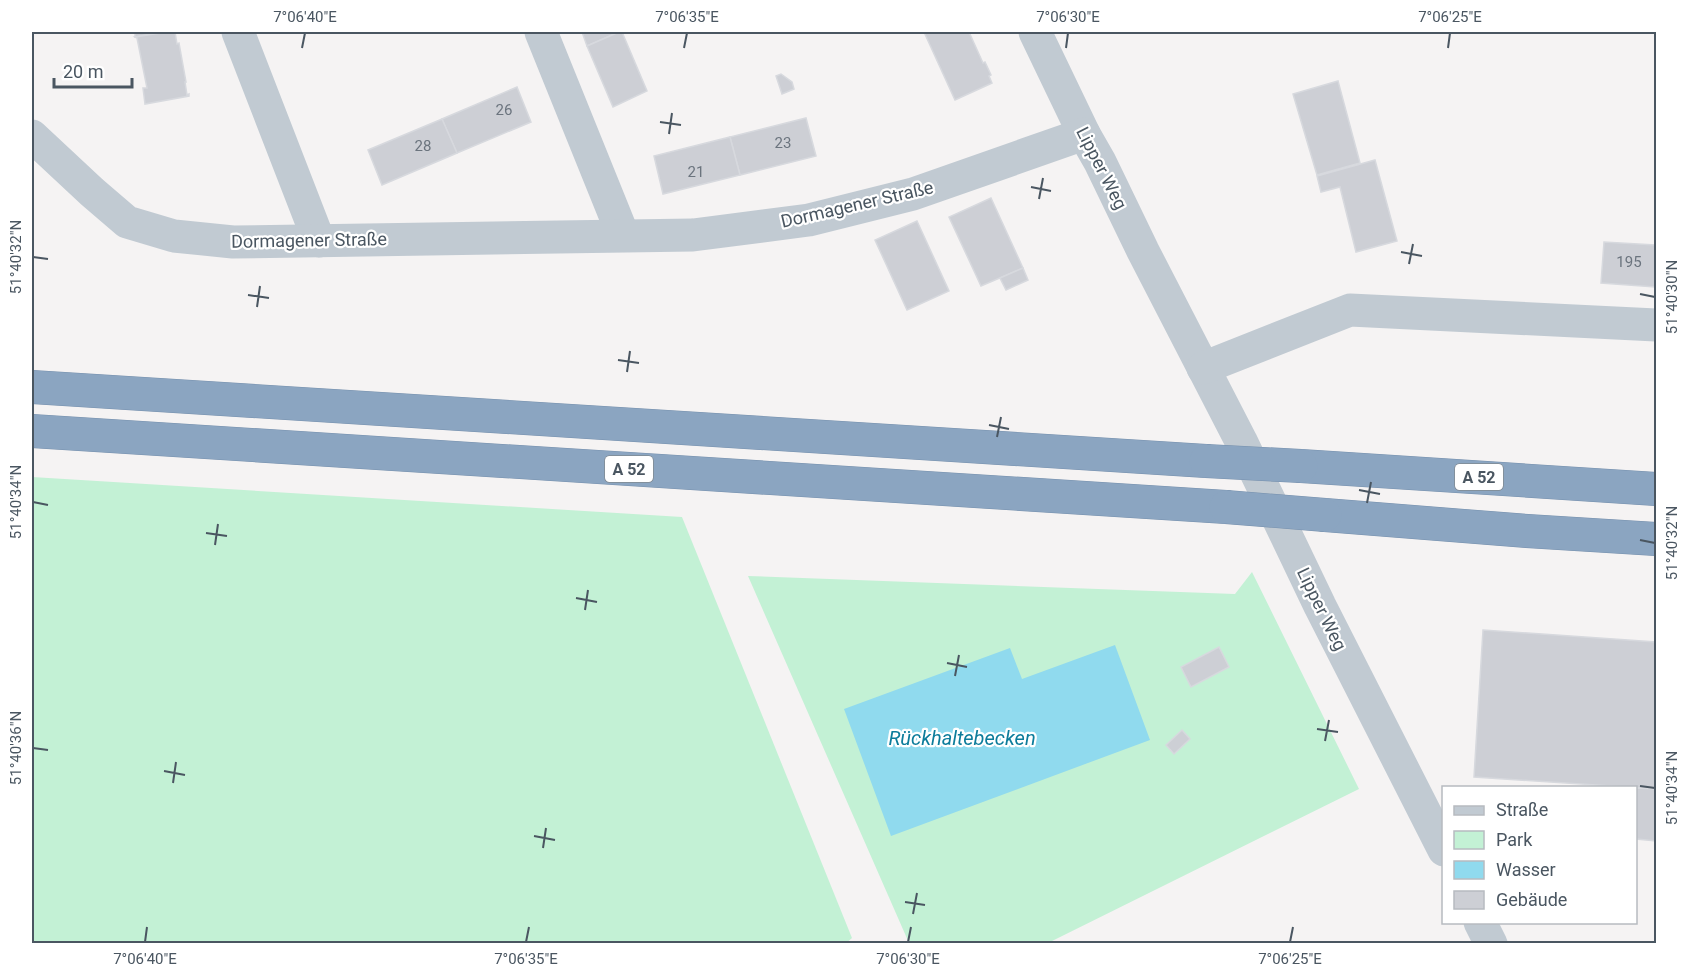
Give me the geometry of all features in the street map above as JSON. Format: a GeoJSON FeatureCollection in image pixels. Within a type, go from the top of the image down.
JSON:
{"type":"FeatureCollection","features":[{"type":"Feature","properties":{"kind":"highway","name":"A 52"},"geometry":{"type":"LineString","coordinates":[[32,387],[1656,489]]}},
{"type":"Feature","properties":{"kind":"highway","name":"A 52"},"geometry":{"type":"LineString","coordinates":[[32,431],[1226,507],[1656,539]]}},
{"type":"Feature","properties":{"kind":"street"},"geometry":{"type":"LineString","coordinates":[[238,32],[319,241]]}},
{"type":"Feature","properties":{"kind":"street"},"geometry":{"type":"LineString","coordinates":[[541,32],[623,235]]}},
{"type":"Feature","properties":{"kind":"street","name":"Lipper Weg"},"geometry":{"type":"LineString","coordinates":[[1035,32],[1442,848]]}},
{"type":"Feature","properties":{"kind":"street","name":"Dormagener Straße"},"geometry":{"type":"LineString","coordinates":[[32,136],[127,222],[174,236],[233,242],[693,235],[809,220],[913,194],[1084,134]]}},
{"type":"Feature","properties":{"kind":"street"},"geometry":{"type":"LineString","coordinates":[[1203,368],[1350,310],[1656,325]]}},
{"type":"Feature","properties":{"kind":"street"},"geometry":{"type":"LineString","coordinates":[[1481,924],[1491,944]]}},
{"type":"Feature","properties":{"kind":"green space"},"geometry":{"type":"Polygon","coordinates":[[[32,477],[682,517],[852,938],[845,944],[32,943],[32,477]]]}},
{"type":"Feature","properties":{"kind":"green space"},"geometry":{"type":"Polygon","coordinates":[[[1252,572],[1359,789],[1048,943],[909,943],[748,576],[1235,594],[1252,572]]]}},
{"type":"Feature","properties":{"kind":"water","name":"Rückhaltebecken"},"geometry":{"type":"Polygon","coordinates":[[[1115,645],[1150,740],[891,836],[844,709],[1010,648],[1022,679],[1115,645]]]}},
{"type":"Feature","properties":{"kind":"building"},"geometry":{"type":"Polygon","coordinates":[[[135,32],[162,32],[135,37],[135,32]]]}},
{"type":"Feature","properties":{"kind":"building"},"geometry":{"type":"Polygon","coordinates":[[[175,32],[177,44],[179,43],[189,96],[145,104],[143,88],[147,88],[135,37],[175,32]]]}},
{"type":"Feature","properties":{"kind":"building"},"geometry":{"type":"Polygon","coordinates":[[[582,32],[619,32],[587,46],[582,32]]]}},
{"type":"Feature","properties":{"kind":"building"},"geometry":{"type":"Polygon","coordinates":[[[622,32],[647,91],[613,107],[587,46],[622,32]]]}},
{"type":"Feature","properties":{"kind":"building"},"geometry":{"type":"Polygon","coordinates":[[[924,32],[969,32],[991,75],[989,76],[992,83],[955,100],[924,32]]]}},
{"type":"Feature","properties":{"kind":"building"},"geometry":{"type":"Polygon","coordinates":[[[781,74],[792,82],[794,89],[782,94],[776,76],[781,74]]]}},
{"type":"Feature","properties":{"kind":"building"},"geometry":{"type":"Polygon","coordinates":[[[1338,81],[1360,163],[1317,175],[1293,94],[1338,81]]]}},
{"type":"Feature","properties":{"kind":"building"},"geometry":{"type":"Polygon","coordinates":[[[517,87],[531,122],[457,153],[442,119],[517,87]]]}},
{"type":"Feature","properties":{"kind":"building"},"geometry":{"type":"Polygon","coordinates":[[[806,118],[816,156],[740,175],[730,137],[806,118]]]}},
{"type":"Feature","properties":{"kind":"building"},"geometry":{"type":"Polygon","coordinates":[[[442,119],[457,153],[382,185],[368,150],[442,119]]]}},
{"type":"Feature","properties":{"kind":"building"},"geometry":{"type":"Polygon","coordinates":[[[730,137],[740,175],[663,194],[654,156],[730,137]]]}},
{"type":"Feature","properties":{"kind":"building"},"geometry":{"type":"Polygon","coordinates":[[[1375,160],[1397,241],[1356,252],[1340,187],[1321,192],[1317,176],[1375,160]]]}},
{"type":"Feature","properties":{"kind":"building"},"geometry":{"type":"Polygon","coordinates":[[[991,198],[1023,268],[981,286],[949,217],[991,198]]]}},
{"type":"Feature","properties":{"kind":"building"},"geometry":{"type":"Polygon","coordinates":[[[917,221],[949,291],[907,310],[875,240],[917,221]]]}},
{"type":"Feature","properties":{"kind":"building"},"geometry":{"type":"Polygon","coordinates":[[[1604,242],[1656,245],[1655,287],[1601,283],[1604,242]]]}},
{"type":"Feature","properties":{"kind":"building"},"geometry":{"type":"Polygon","coordinates":[[[1023,268],[1028,280],[1006,290],[1000,278],[1023,268]]]}},
{"type":"Feature","properties":{"kind":"building"},"geometry":{"type":"Polygon","coordinates":[[[1483,630],[1656,642],[1656,789],[1474,777],[1483,630]]]}},
{"type":"Feature","properties":{"kind":"building"},"geometry":{"type":"Polygon","coordinates":[[[1219,647],[1229,667],[1191,687],[1181,667],[1219,647]]]}},
{"type":"Feature","properties":{"kind":"building"},"geometry":{"type":"Polygon","coordinates":[[[1182,730],[1190,739],[1174,754],[1166,745],[1182,730]]]}},
{"type":"Feature","properties":{"kind":"building"},"geometry":{"type":"Polygon","coordinates":[[[1637,788],[1656,789],[1656,841],[1637,839],[1637,788]]]}}]}
